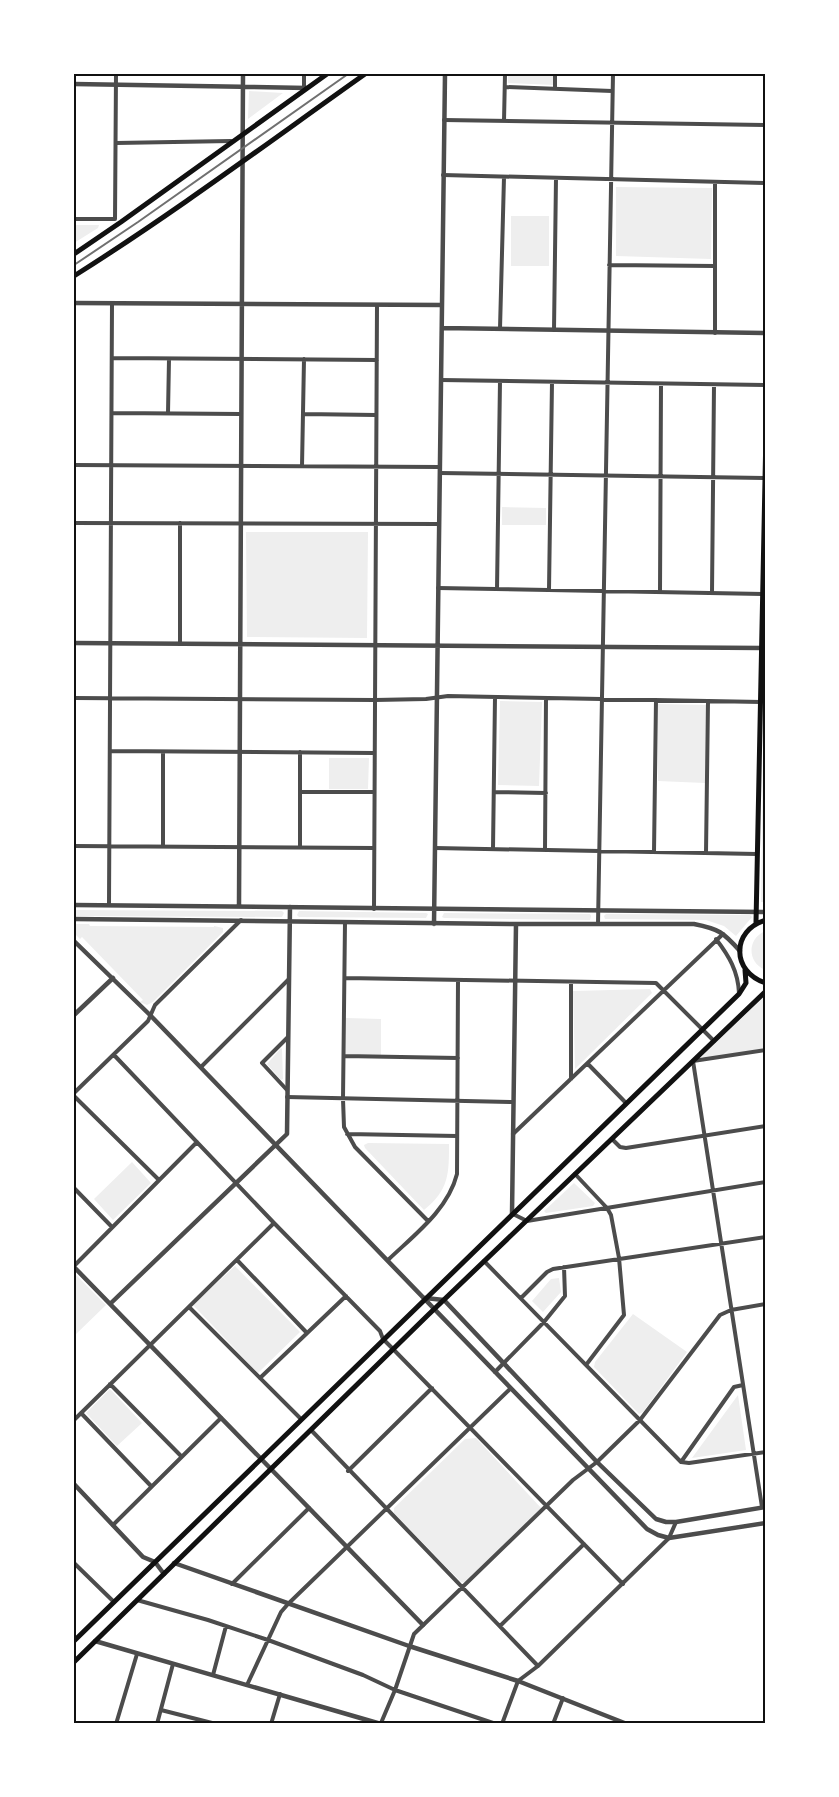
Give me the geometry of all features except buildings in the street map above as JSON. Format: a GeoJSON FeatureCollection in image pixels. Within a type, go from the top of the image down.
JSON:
{"type":"FeatureCollection","features":[{"type":"Feature","properties":{"kind":"main road"},"geometry":{"type":"LineString","coordinates":[[74,254],[305,87],[327,74]]}},
{"type":"Feature","properties":{"kind":"main road"},"geometry":{"type":"LineString","coordinates":[[74,276],[242,162],[365,74]]}},
{"type":"Feature","properties":{"kind":"main road"},"geometry":{"type":"LineString","coordinates":[[756,923],[763,741],[761,702],[764,648],[765,431]]}},
{"type":"Feature","properties":{"kind":"main road"},"geometry":{"type":"LineString","coordinates":[[765,920],[756,923],[744,935],[740,951],[741,961],[746,970],[751,976],[765,982]]}},
{"type":"Feature","properties":{"kind":"main road"},"geometry":{"type":"LineString","coordinates":[[74,1641],[739,994],[746,982],[746,970]]}},
{"type":"Feature","properties":{"kind":"main road"},"geometry":{"type":"LineString","coordinates":[[74,1662],[435,1308],[765,991]]}},
{"type":"Feature","properties":{"kind":"street"},"geometry":{"type":"LineString","coordinates":[[74,219],[118,221],[116,74]]}},
{"type":"Feature","properties":{"kind":"street"},"geometry":{"type":"LineString","coordinates":[[238,906],[243,74]]}},
{"type":"Feature","properties":{"kind":"street"},"geometry":{"type":"LineString","coordinates":[[74,84],[305,87],[304,74]]}},
{"type":"Feature","properties":{"kind":"street"},"geometry":{"type":"LineString","coordinates":[[434,924],[445,74]]}},
{"type":"Feature","properties":{"kind":"street"},"geometry":{"type":"LineString","coordinates":[[504,121],[505,74]]}},
{"type":"Feature","properties":{"kind":"street"},"geometry":{"type":"LineString","coordinates":[[555,74],[555,89]]}},
{"type":"Feature","properties":{"kind":"street"},"geometry":{"type":"LineString","coordinates":[[598,925],[613,74]]}},
{"type":"Feature","properties":{"kind":"street"},"geometry":{"type":"LineString","coordinates":[[505,87],[612,91]]}},
{"type":"Feature","properties":{"kind":"street"},"geometry":{"type":"LineString","coordinates":[[444,120],[765,125]]}},
{"type":"Feature","properties":{"kind":"street"},"geometry":{"type":"LineString","coordinates":[[116,143],[231,141]]}},
{"type":"Feature","properties":{"kind":"street"},"geometry":{"type":"LineString","coordinates":[[443,175],[765,183]]}},
{"type":"Feature","properties":{"kind":"street"},"geometry":{"type":"LineString","coordinates":[[501,329],[504,177]]}},
{"type":"Feature","properties":{"kind":"street"},"geometry":{"type":"LineString","coordinates":[[554,330],[556,178]]}},
{"type":"Feature","properties":{"kind":"street"},"geometry":{"type":"LineString","coordinates":[[715,182],[715,333]]}},
{"type":"Feature","properties":{"kind":"street"},"geometry":{"type":"LineString","coordinates":[[609,266],[715,266]]}},
{"type":"Feature","properties":{"kind":"street"},"geometry":{"type":"LineString","coordinates":[[74,303],[442,305]]}},
{"type":"Feature","properties":{"kind":"street"},"geometry":{"type":"LineString","coordinates":[[109,905],[112,303]]}},
{"type":"Feature","properties":{"kind":"street"},"geometry":{"type":"LineString","coordinates":[[374,909],[377,305]]}},
{"type":"Feature","properties":{"kind":"street"},"geometry":{"type":"LineString","coordinates":[[442,328],[765,333]]}},
{"type":"Feature","properties":{"kind":"street"},"geometry":{"type":"LineString","coordinates":[[112,358],[376,360]]}},
{"type":"Feature","properties":{"kind":"street"},"geometry":{"type":"LineString","coordinates":[[168,413],[169,359]]}},
{"type":"Feature","properties":{"kind":"street"},"geometry":{"type":"LineString","coordinates":[[302,466],[304,359]]}},
{"type":"Feature","properties":{"kind":"street"},"geometry":{"type":"LineString","coordinates":[[441,380],[765,385]]}},
{"type":"Feature","properties":{"kind":"street"},"geometry":{"type":"LineString","coordinates":[[496,589],[500,381]]}},
{"type":"Feature","properties":{"kind":"street"},"geometry":{"type":"LineString","coordinates":[[549,590],[552,382]]}},
{"type":"Feature","properties":{"kind":"street"},"geometry":{"type":"LineString","coordinates":[[660,592],[661,384]]}},
{"type":"Feature","properties":{"kind":"street"},"geometry":{"type":"LineString","coordinates":[[712,593],[714,385]]}},
{"type":"Feature","properties":{"kind":"street"},"geometry":{"type":"LineString","coordinates":[[112,413],[241,414]]}},
{"type":"Feature","properties":{"kind":"street"},"geometry":{"type":"LineString","coordinates":[[303,414],[376,415]]}},
{"type":"Feature","properties":{"kind":"street"},"geometry":{"type":"LineString","coordinates":[[74,465],[376,467],[499,474],[765,478]]}},
{"type":"Feature","properties":{"kind":"street"},"geometry":{"type":"LineString","coordinates":[[74,523],[439,524]]}},
{"type":"Feature","properties":{"kind":"street"},"geometry":{"type":"LineString","coordinates":[[180,523],[180,644]]}},
{"type":"Feature","properties":{"kind":"street"},"geometry":{"type":"LineString","coordinates":[[438,588],[763,594]]}},
{"type":"Feature","properties":{"kind":"street"},"geometry":{"type":"LineString","coordinates":[[74,643],[764,648]]}},
{"type":"Feature","properties":{"kind":"street"},"geometry":{"type":"LineString","coordinates":[[74,698],[375,700],[448,696],[761,702]]}},
{"type":"Feature","properties":{"kind":"street"},"geometry":{"type":"LineString","coordinates":[[493,849],[495,697]]}},
{"type":"Feature","properties":{"kind":"street"},"geometry":{"type":"LineString","coordinates":[[545,850],[546,698]]}},
{"type":"Feature","properties":{"kind":"street"},"geometry":{"type":"LineString","coordinates":[[654,852],[656,700]]}},
{"type":"Feature","properties":{"kind":"street"},"geometry":{"type":"LineString","coordinates":[[706,853],[708,701]]}},
{"type":"Feature","properties":{"kind":"street"},"geometry":{"type":"LineString","coordinates":[[110,751],[374,753]]}},
{"type":"Feature","properties":{"kind":"street"},"geometry":{"type":"LineString","coordinates":[[163,752],[163,847]]}},
{"type":"Feature","properties":{"kind":"street"},"geometry":{"type":"LineString","coordinates":[[300,752],[300,848]]}},
{"type":"Feature","properties":{"kind":"street"},"geometry":{"type":"LineString","coordinates":[[300,792],[374,792]]}},
{"type":"Feature","properties":{"kind":"street"},"geometry":{"type":"LineString","coordinates":[[494,792],[546,793]]}},
{"type":"Feature","properties":{"kind":"street"},"geometry":{"type":"LineString","coordinates":[[74,846],[374,848]]}},
{"type":"Feature","properties":{"kind":"street"},"geometry":{"type":"LineString","coordinates":[[435,848],[757,854]]}},
{"type":"Feature","properties":{"kind":"street"},"geometry":{"type":"LineString","coordinates":[[74,905],[765,912]]}},
{"type":"Feature","properties":{"kind":"street"},"geometry":{"type":"LineString","coordinates":[[110,1304],[287,1134],[291,907]]}},
{"type":"Feature","properties":{"kind":"street"},"geometry":{"type":"LineString","coordinates":[[74,919],[434,924],[694,924],[723,933],[740,951]]}},
{"type":"Feature","properties":{"kind":"street"},"geometry":{"type":"LineString","coordinates":[[159,1180],[74,1095],[148,1021],[155,1005],[241,920]]}},
{"type":"Feature","properties":{"kind":"street"},"geometry":{"type":"LineString","coordinates":[[345,922],[343,1117],[347,1134],[354,1147],[428,1221]]}},
{"type":"Feature","properties":{"kind":"street"},"geometry":{"type":"LineString","coordinates":[[516,924],[512,1214],[526,1221],[765,1182]]}},
{"type":"Feature","properties":{"kind":"street"},"geometry":{"type":"LineString","coordinates":[[513,1134],[723,933]]}},
{"type":"Feature","properties":{"kind":"street"},"geometry":{"type":"LineString","coordinates":[[716,939],[730,957],[735,969],[739,994]]}},
{"type":"Feature","properties":{"kind":"street"},"geometry":{"type":"LineString","coordinates":[[74,941],[201,1067],[647,1529],[669,1538],[765,1523]]}},
{"type":"Feature","properties":{"kind":"street"},"geometry":{"type":"LineString","coordinates":[[74,1015],[113,978]]}},
{"type":"Feature","properties":{"kind":"street"},"geometry":{"type":"LineString","coordinates":[[345,978],[654,983],[664,989],[714,1041]]}},
{"type":"Feature","properties":{"kind":"street"},"geometry":{"type":"LineString","coordinates":[[201,1067],[289,980]]}},
{"type":"Feature","properties":{"kind":"street"},"geometry":{"type":"LineString","coordinates":[[388,1260],[449,1197],[457,1174],[458,980]]}},
{"type":"Feature","properties":{"kind":"street"},"geometry":{"type":"LineString","coordinates":[[571,983],[571,1080]]}},
{"type":"Feature","properties":{"kind":"street"},"geometry":{"type":"LineString","coordinates":[[288,1037],[262,1063],[288,1091]]}},
{"type":"Feature","properties":{"kind":"street"},"geometry":{"type":"LineString","coordinates":[[425,1298],[444,1300],[651,1516],[661,1521],[676,1522],[764,1507],[693,1061],[765,1050]]}},
{"type":"Feature","properties":{"kind":"street"},"geometry":{"type":"LineString","coordinates":[[114,1055],[380,1331],[383,1339],[623,1584]]}},
{"type":"Feature","properties":{"kind":"street"},"geometry":{"type":"LineString","coordinates":[[344,1056],[458,1058]]}},
{"type":"Feature","properties":{"kind":"street"},"geometry":{"type":"LineString","coordinates":[[588,1064],[626,1103]]}},
{"type":"Feature","properties":{"kind":"street"},"geometry":{"type":"LineString","coordinates":[[288,1097],[513,1102]]}},
{"type":"Feature","properties":{"kind":"street"},"geometry":{"type":"LineString","coordinates":[[612,1139],[620,1147],[626,1148],[765,1126]]}},
{"type":"Feature","properties":{"kind":"street"},"geometry":{"type":"LineString","coordinates":[[347,1134],[457,1136]]}},
{"type":"Feature","properties":{"kind":"street"},"geometry":{"type":"LineString","coordinates":[[197,1142],[74,1267],[423,1625]]}},
{"type":"Feature","properties":{"kind":"street"},"geometry":{"type":"LineString","coordinates":[[575,1174],[611,1215],[619,1258],[624,1315],[586,1365]]}},
{"type":"Feature","properties":{"kind":"street"},"geometry":{"type":"LineString","coordinates":[[74,1188],[112,1227]]}},
{"type":"Feature","properties":{"kind":"street"},"geometry":{"type":"LineString","coordinates":[[74,1420],[274,1223]]}},
{"type":"Feature","properties":{"kind":"street"},"geometry":{"type":"LineString","coordinates":[[521,1298],[550,1270],[765,1237]]}},
{"type":"Feature","properties":{"kind":"street"},"geometry":{"type":"LineString","coordinates":[[236,1260],[307,1333]]}},
{"type":"Feature","properties":{"kind":"street"},"geometry":{"type":"LineString","coordinates":[[484,1261],[681,1462],[689,1463],[765,1452]]}},
{"type":"Feature","properties":{"kind":"street"},"geometry":{"type":"LineString","coordinates":[[495,1372],[544,1322],[565,1296],[564,1267]]}},
{"type":"Feature","properties":{"kind":"street"},"geometry":{"type":"LineString","coordinates":[[260,1378],[346,1296]]}},
{"type":"Feature","properties":{"kind":"street"},"geometry":{"type":"LineString","coordinates":[[95,1641],[381,1724],[414,1634],[546,1506],[597,1462],[640,1420],[720,1315],[731,1310],[765,1304]]}},
{"type":"Feature","properties":{"kind":"street"},"geometry":{"type":"LineString","coordinates":[[189,1307],[301,1419]]}},
{"type":"Feature","properties":{"kind":"street"},"geometry":{"type":"LineString","coordinates":[[109,1384],[181,1456]]}},
{"type":"Feature","properties":{"kind":"street"},"geometry":{"type":"LineString","coordinates":[[681,1462],[734,1387],[743,1385]]}},
{"type":"Feature","properties":{"kind":"street"},"geometry":{"type":"LineString","coordinates":[[348,1471],[432,1388]]}},
{"type":"Feature","properties":{"kind":"street"},"geometry":{"type":"LineString","coordinates":[[247,1685],[288,1604],[510,1389]]}},
{"type":"Feature","properties":{"kind":"street"},"geometry":{"type":"LineString","coordinates":[[81,1413],[151,1486]]}},
{"type":"Feature","properties":{"kind":"street"},"geometry":{"type":"LineString","coordinates":[[113,1525],[220,1418]]}},
{"type":"Feature","properties":{"kind":"street"},"geometry":{"type":"LineString","coordinates":[[310,1430],[538,1666]]}},
{"type":"Feature","properties":{"kind":"street"},"geometry":{"type":"LineString","coordinates":[[74,1484],[143,1557],[154,1562],[164,1574]]}},
{"type":"Feature","properties":{"kind":"street"},"geometry":{"type":"LineString","coordinates":[[232,1584],[309,1508]]}},
{"type":"Feature","properties":{"kind":"street"},"geometry":{"type":"LineString","coordinates":[[502,1724],[518,1681],[538,1666],[669,1538],[676,1522]]}},
{"type":"Feature","properties":{"kind":"street"},"geometry":{"type":"LineString","coordinates":[[500,1626],[584,1544]]}},
{"type":"Feature","properties":{"kind":"street"},"geometry":{"type":"LineString","coordinates":[[74,1563],[114,1602]]}},
{"type":"Feature","properties":{"kind":"street"},"geometry":{"type":"LineString","coordinates":[[174,1563],[409,1646],[518,1681],[627,1724]]}},
{"type":"Feature","properties":{"kind":"street"},"geometry":{"type":"LineString","coordinates":[[137,1600],[268,1640],[395,1690],[496,1724]]}},
{"type":"Feature","properties":{"kind":"street"},"geometry":{"type":"LineString","coordinates":[[213,1675],[226,1626]]}},
{"type":"Feature","properties":{"kind":"street"},"geometry":{"type":"LineString","coordinates":[[116,1724],[137,1654]]}},
{"type":"Feature","properties":{"kind":"street"},"geometry":{"type":"LineString","coordinates":[[157,1724],[173,1664]]}},
{"type":"Feature","properties":{"kind":"street"},"geometry":{"type":"LineString","coordinates":[[272,1724],[280,1694]]}},
{"type":"Feature","properties":{"kind":"street"},"geometry":{"type":"LineString","coordinates":[[553,1724],[563,1698]]}},
{"type":"Feature","properties":{"kind":"street"},"geometry":{"type":"LineString","coordinates":[[161,1710],[216,1724]]}},
{"type":"Feature","properties":{"kind":"shaded area"},"geometry":{"type":"Polygon","coordinates":[[[508,74],[554,74],[554,85],[508,83],[508,74]]]}},
{"type":"Feature","properties":{"kind":"shaded area"},"geometry":{"type":"Polygon","coordinates":[[[249,91],[283,93],[248,119],[249,91]]]}},
{"type":"Feature","properties":{"kind":"shaded area"},"geometry":{"type":"Polygon","coordinates":[[[616,187],[712,188],[711,259],[616,256],[616,187]]]}},
{"type":"Feature","properties":{"kind":"shaded area"},"geometry":{"type":"Polygon","coordinates":[[[511,216],[549,216],[549,266],[511,266],[511,216]]]}},
{"type":"Feature","properties":{"kind":"shaded area"},"geometry":{"type":"Polygon","coordinates":[[[74,225],[99,225],[98,228],[74,243],[74,225]]]}},
{"type":"Feature","properties":{"kind":"shaded area"},"geometry":{"type":"Polygon","coordinates":[[[502,507],[546,508],[546,525],[502,525],[502,507]]]}},
{"type":"Feature","properties":{"kind":"shaded area"},"geometry":{"type":"Polygon","coordinates":[[[246,532],[368,532],[367,638],[247,637],[246,532]]]}},
{"type":"Feature","properties":{"kind":"shaded area"},"geometry":{"type":"Polygon","coordinates":[[[500,701],[542,702],[539,786],[498,785],[500,701]]]}},
{"type":"Feature","properties":{"kind":"shaded area"},"geometry":{"type":"Polygon","coordinates":[[[658,704],[706,705],[705,783],[658,781],[658,704]]]}},
{"type":"Feature","properties":{"kind":"shaded area"},"geometry":{"type":"Polygon","coordinates":[[[763,753],[766,753],[765,902],[761,902],[763,753]]]}},
{"type":"Feature","properties":{"kind":"shaded area"},"geometry":{"type":"Polygon","coordinates":[[[329,758],[369,758],[368,789],[329,789],[329,758]]]}},
{"type":"Feature","properties":{"kind":"shaded area"},"geometry":{"type":"Polygon","coordinates":[[[74,910],[282,911],[284,913],[282,917],[74,916],[74,910]]]}},
{"type":"Feature","properties":{"kind":"shaded area"},"geometry":{"type":"Polygon","coordinates":[[[299,911],[428,914],[426,918],[299,917],[297,915],[299,911]]]}},
{"type":"Feature","properties":{"kind":"shaded area"},"geometry":{"type":"Polygon","coordinates":[[[444,913],[590,914],[591,916],[590,920],[444,918],[442,917],[444,913]]]}},
{"type":"Feature","properties":{"kind":"shaded area"},"geometry":{"type":"Polygon","coordinates":[[[606,914],[750,915],[752,917],[736,936],[724,926],[706,920],[605,919],[606,914]]]}},
{"type":"Feature","properties":{"kind":"shaded area"},"geometry":{"type":"Polygon","coordinates":[[[74,924],[214,926],[223,928],[223,932],[153,1002],[147,1005],[140,1002],[143,1000],[82,937],[80,939],[74,933],[74,924]]]}},
{"type":"Feature","properties":{"kind":"shaded area"},"geometry":{"type":"Polygon","coordinates":[[[765,931],[765,970],[755,962],[752,956],[752,945],[755,939],[765,931]]]}},
{"type":"Feature","properties":{"kind":"shaded area"},"geometry":{"type":"Polygon","coordinates":[[[650,989],[652,993],[575,1069],[573,991],[650,989]]]}},
{"type":"Feature","properties":{"kind":"shaded area"},"geometry":{"type":"Polygon","coordinates":[[[765,996],[765,1048],[705,1059],[702,1056],[765,996]]]}},
{"type":"Feature","properties":{"kind":"shaded area"},"geometry":{"type":"Polygon","coordinates":[[[346,1018],[381,1019],[381,1056],[345,1055],[346,1018]]]}},
{"type":"Feature","properties":{"kind":"shaded area"},"geometry":{"type":"Polygon","coordinates":[[[281,1048],[283,1079],[281,1080],[267,1064],[281,1048]]]}},
{"type":"Feature","properties":{"kind":"shaded area"},"geometry":{"type":"Polygon","coordinates":[[[368,1143],[449,1144],[446,1181],[432,1203],[424,1210],[365,1148],[364,1145],[368,1143]]]}},
{"type":"Feature","properties":{"kind":"shaded area"},"geometry":{"type":"Polygon","coordinates":[[[132,1162],[151,1183],[113,1220],[94,1199],[132,1162]]]}},
{"type":"Feature","properties":{"kind":"shaded area"},"geometry":{"type":"Polygon","coordinates":[[[574,1183],[595,1203],[593,1206],[546,1213],[544,1211],[574,1183]]]}},
{"type":"Feature","properties":{"kind":"shaded area"},"geometry":{"type":"Polygon","coordinates":[[[235,1266],[300,1332],[258,1373],[193,1305],[235,1266]]]}},
{"type":"Feature","properties":{"kind":"shaded area"},"geometry":{"type":"Polygon","coordinates":[[[74,1273],[106,1305],[74,1336],[74,1273]]]}},
{"type":"Feature","properties":{"kind":"shaded area"},"geometry":{"type":"Polygon","coordinates":[[[559,1278],[561,1292],[543,1312],[532,1301],[551,1279],[559,1278]]]}},
{"type":"Feature","properties":{"kind":"shaded area"},"geometry":{"type":"Polygon","coordinates":[[[633,1314],[687,1352],[643,1412],[639,1414],[594,1367],[595,1362],[633,1314]]]}},
{"type":"Feature","properties":{"kind":"shaded area"},"geometry":{"type":"Polygon","coordinates":[[[110,1389],[142,1423],[117,1446],[86,1413],[110,1389]]]}},
{"type":"Feature","properties":{"kind":"shaded area"},"geometry":{"type":"Polygon","coordinates":[[[738,1395],[746,1450],[692,1458],[738,1395]]]}},
{"type":"Feature","properties":{"kind":"shaded area"},"geometry":{"type":"Polygon","coordinates":[[[476,1438],[542,1509],[465,1583],[461,1582],[394,1513],[394,1508],[465,1439],[476,1438]]]}},
{"type":"Feature","properties":{"kind":"railway"},"geometry":{"type":"LineString","coordinates":[[74,265],[348,74]]}}]}
